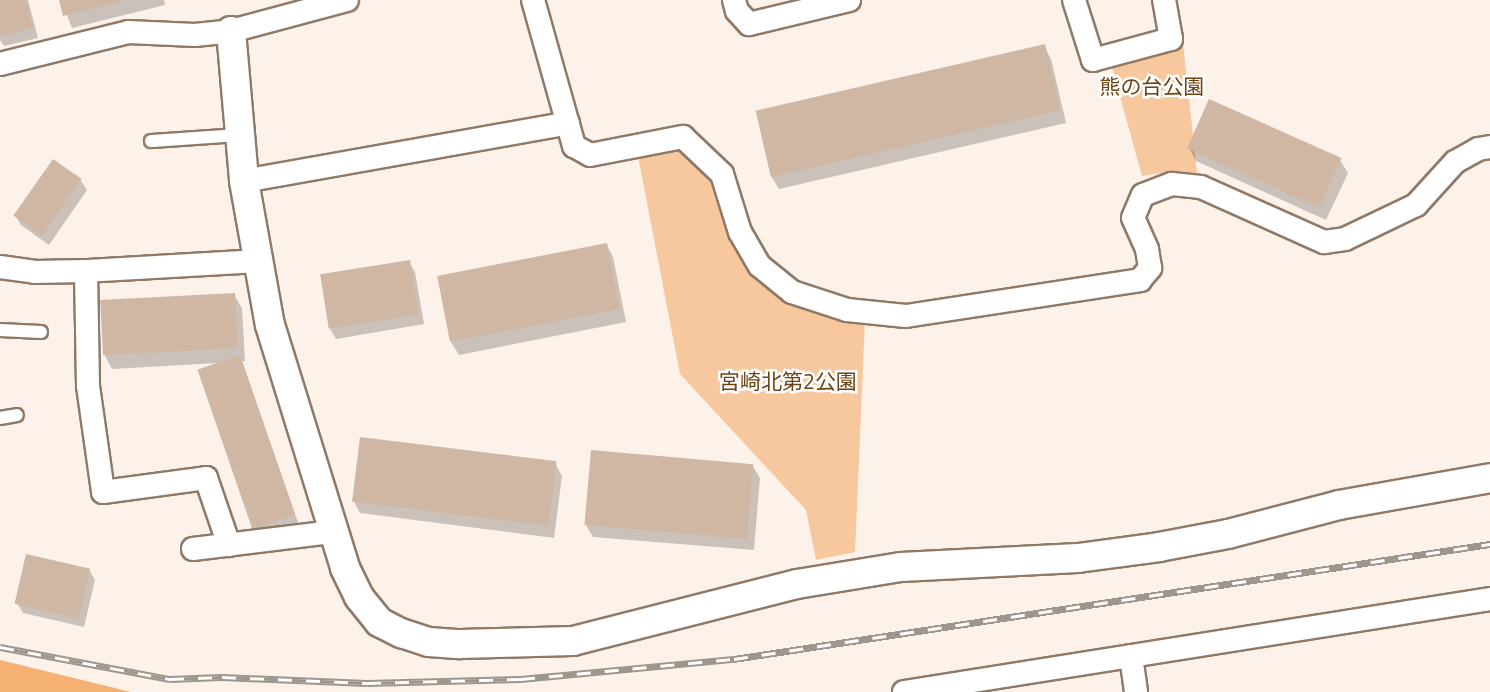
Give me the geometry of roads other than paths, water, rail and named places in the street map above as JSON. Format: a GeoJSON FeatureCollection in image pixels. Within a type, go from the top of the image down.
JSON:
{"type":"FeatureCollection","features":[{"type":"Feature","properties":{"kind":"street"},"geometry":{"type":"LineString","coordinates":[[0,64],[128,32],[195,35],[231,31],[347,0]]}},
{"type":"Feature","properties":{"kind":"street"},"geometry":{"type":"LineString","coordinates":[[532,0],[574,146],[590,155],[683,137],[706,155],[722,174],[740,232],[760,266],[792,292],[847,310],[906,316],[1140,280],[1150,268],[1147,249],[1133,218],[1143,195],[1172,184],[1201,187],[1324,242],[1345,239],[1416,205],[1455,162],[1478,149],[1490,147]]}},
{"type":"Feature","properties":{"kind":"street"},"geometry":{"type":"LineString","coordinates":[[734,0],[737,11],[749,24],[849,0]]}},
{"type":"Feature","properties":{"kind":"street"},"geometry":{"type":"LineString","coordinates":[[1074,0],[1093,60],[1171,39],[1164,0]]}},
{"type":"Feature","properties":{"kind":"street"},"geometry":{"type":"LineString","coordinates":[[231,31],[244,181],[270,325],[331,532],[358,597],[379,622],[401,633],[429,642],[449,644],[573,641],[797,584],[902,567],[1078,558],[1159,547],[1228,534],[1339,504],[1490,478]]}},
{"type":"Feature","properties":{"kind":"street"},"geometry":{"type":"LineString","coordinates":[[244,181],[568,123]]}},
{"type":"Feature","properties":{"kind":"street"},"geometry":{"type":"LineString","coordinates":[[0,267],[34,272],[86,271],[257,261]]}},
{"type":"Feature","properties":{"kind":"street"},"geometry":{"type":"LineString","coordinates":[[86,271],[88,386],[103,492],[206,478],[229,545]]}},
{"type":"Feature","properties":{"kind":"street"},"geometry":{"type":"LineString","coordinates":[[193,549],[331,532]]}},
{"type":"Feature","properties":{"kind":"street"},"geometry":{"type":"LineString","coordinates":[[903,692],[1490,599]]}},
{"type":"Feature","properties":{"kind":"street"},"geometry":{"type":"LineString","coordinates":[[1131,656],[1136,692]]}},
{"type":"Feature","properties":{"kind":"lane"},"geometry":{"type":"LineString","coordinates":[[151,141],[240,135]]}},
{"type":"Feature","properties":{"kind":"lane"},"geometry":{"type":"LineString","coordinates":[[0,330],[41,332]]}},
{"type":"Feature","properties":{"kind":"lane"},"geometry":{"type":"LineString","coordinates":[[0,418],[17,415]]}},
{"type":"Feature","properties":{"kind":"railway"},"geometry":{"type":"LineString","coordinates":[[0,647],[170,679],[222,677],[367,683],[521,679],[734,659],[1490,544]]}},
{"type":"Feature","properties":{"kind":"park label","name":"熊の台公園"},"geometry":{"type":"Point","coordinates":[1152,86]}},
{"type":"Feature","properties":{"kind":"park label","name":"宮崎北第2公園"},"geometry":{"type":"Point","coordinates":[788,381]}}]}
